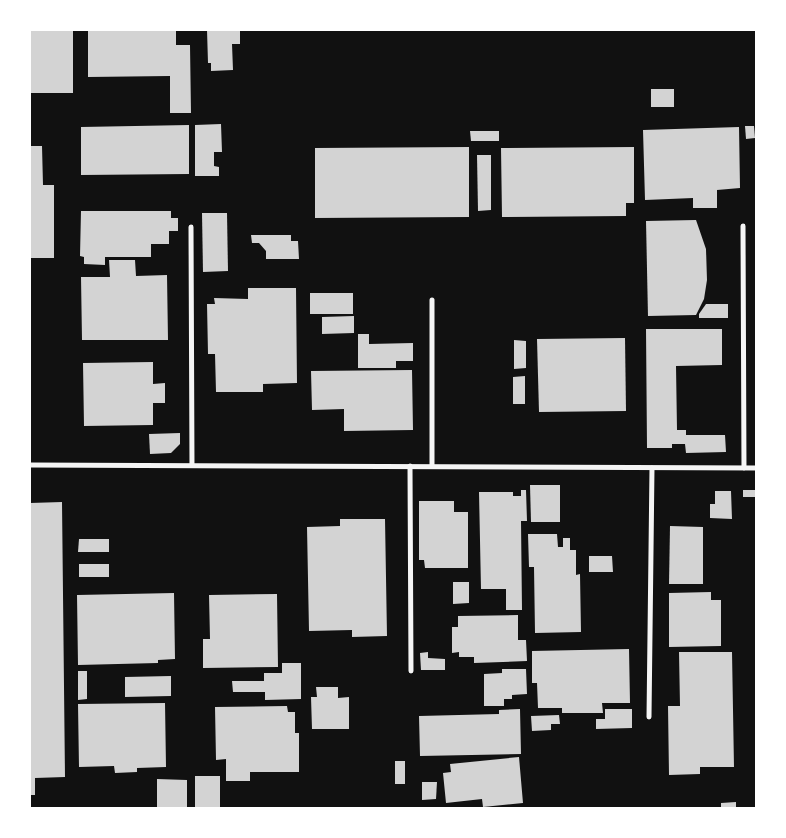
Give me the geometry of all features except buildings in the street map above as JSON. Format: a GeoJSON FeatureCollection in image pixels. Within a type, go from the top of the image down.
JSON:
{"type":"FeatureCollection","features":[{"type":"Feature","properties":{"kind":"street"},"geometry":{"type":"LineString","coordinates":[[743,226],[744,468]]}},
{"type":"Feature","properties":{"kind":"street"},"geometry":{"type":"LineString","coordinates":[[190,227],[192,465]]}},
{"type":"Feature","properties":{"kind":"street"},"geometry":{"type":"LineString","coordinates":[[432,300],[432,466]]}},
{"type":"Feature","properties":{"kind":"street"},"geometry":{"type":"LineString","coordinates":[[30,465],[756,468]]}},
{"type":"Feature","properties":{"kind":"street"},"geometry":{"type":"LineString","coordinates":[[410,466],[411,671]]}},
{"type":"Feature","properties":{"kind":"street"},"geometry":{"type":"LineString","coordinates":[[649,717],[652,468]]}}]}
